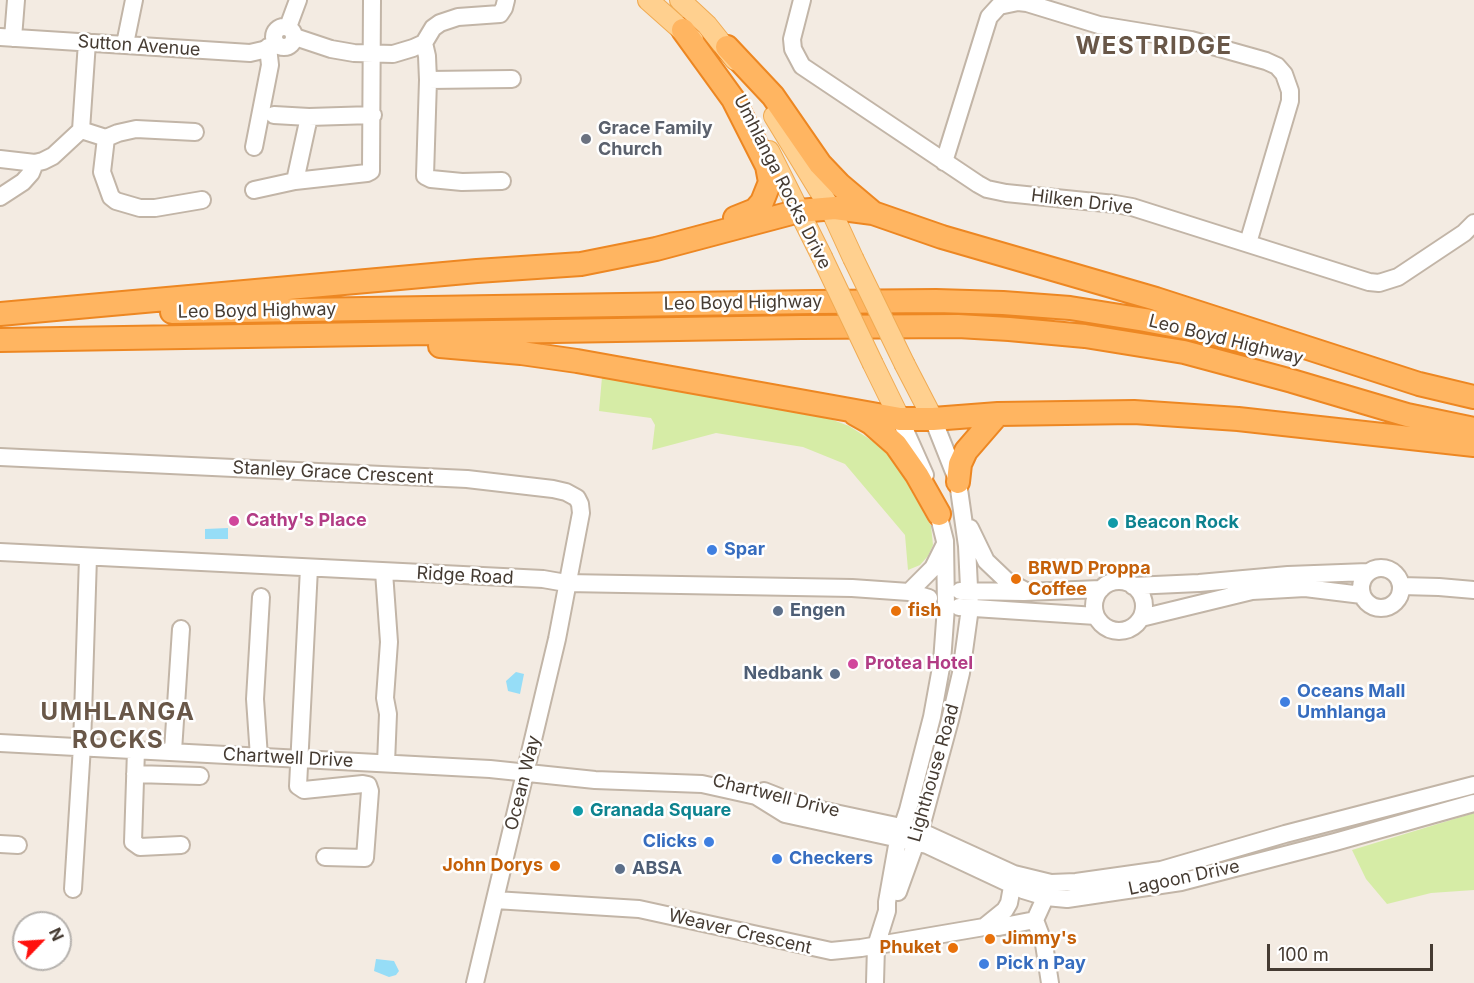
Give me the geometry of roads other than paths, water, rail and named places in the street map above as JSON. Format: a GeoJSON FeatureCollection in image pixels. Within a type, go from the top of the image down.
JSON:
{"type":"FeatureCollection","features":[{"type":"Feature","properties":{"kind":"highway"},"geometry":{"type":"LineString","coordinates":[[581,264],[745,215],[759,207],[766,196],[770,182],[769,174],[755,140],[727,88],[683,30]]}},
{"type":"Feature","properties":{"kind":"highway"},"geometry":{"type":"LineString","coordinates":[[727,47],[773,96],[820,164],[840,185],[873,213]]}},
{"type":"Feature","properties":{"kind":"highway"},"geometry":{"type":"LineString","coordinates":[[0,315],[477,271],[581,264],[656,249],[799,211],[830,208],[873,213],[942,237],[1189,309],[1419,384],[1474,397]]}},
{"type":"Feature","properties":{"kind":"highway","name":"Leo Boyd Highway"},"geometry":{"type":"LineString","coordinates":[[0,315],[826,302],[1003,303],[1070,308],[1208,332],[1290,354],[1404,390],[1474,407]]}},
{"type":"Feature","properties":{"kind":"highway","name":"Leo Boyd Highway"},"geometry":{"type":"LineString","coordinates":[[0,340],[801,327],[958,326],[1009,329],[1085,336],[1184,352],[1407,415],[1474,429]]}},
{"type":"Feature","properties":{"kind":"highway"},"geometry":{"type":"LineString","coordinates":[[115,339],[467,347],[623,368],[900,419],[998,414],[1134,412],[1238,419],[1474,445]]}},
{"type":"Feature","properties":{"kind":"highway"},"geometry":{"type":"LineString","coordinates":[[850,410],[871,423],[896,445],[912,467],[939,514]]}},
{"type":"Feature","properties":{"kind":"highway"},"geometry":{"type":"LineString","coordinates":[[958,482],[960,464],[966,451],[998,414]]}},
{"type":"Feature","properties":{"kind":"main road","name":"Umhlanga Rocks Drive"},"geometry":{"type":"LineString","coordinates":[[648,0],[683,30],[708,56],[743,103],[822,257],[900,419]]}},
{"type":"Feature","properties":{"kind":"main road","name":"Umhlanga Rocks Drive"},"geometry":{"type":"LineString","coordinates":[[680,0],[727,47],[777,120],[830,208],[933,419]]}},
{"type":"Feature","properties":{"kind":"street"},"geometry":{"type":"LineString","coordinates":[[7,37],[16,0]]}},
{"type":"Feature","properties":{"kind":"street"},"geometry":{"type":"LineString","coordinates":[[125,44],[134,0]]}},
{"type":"Feature","properties":{"kind":"street"},"geometry":{"type":"LineString","coordinates":[[297,0],[291,32],[344,52],[372,53],[404,51],[424,43],[433,28],[458,17],[500,14],[506,0]]}},
{"type":"Feature","properties":{"kind":"street"},"geometry":{"type":"LineString","coordinates":[[254,190],[295,181],[371,171],[372,0]]}},
{"type":"Feature","properties":{"kind":"street","name":"Hilken Drive"},"geometry":{"type":"LineString","coordinates":[[802,0],[792,39],[802,66],[944,162],[978,184],[994,191],[1132,207],[1369,282],[1380,283],[1398,277],[1464,233],[1474,222]]}},
{"type":"Feature","properties":{"kind":"street"},"geometry":{"type":"LineString","coordinates":[[944,162],[989,16],[999,6],[1018,2],[1028,3],[1099,25],[1191,40],[1256,58],[1276,66],[1284,74],[1290,91],[1290,101],[1248,243]]}},
{"type":"Feature","properties":{"kind":"street","name":"Sutton Avenue"},"geometry":{"type":"LineString","coordinates":[[7,37],[250,53],[272,46],[291,44],[291,32]]}},
{"type":"Feature","properties":{"kind":"street"},"geometry":{"type":"LineString","coordinates":[[0,159],[35,163],[53,156],[81,130],[87,42]]}},
{"type":"Feature","properties":{"kind":"street"},"geometry":{"type":"LineString","coordinates":[[424,43],[428,80],[425,176],[431,179],[462,182],[502,181]]}},
{"type":"Feature","properties":{"kind":"street"},"geometry":{"type":"LineString","coordinates":[[254,147],[272,46]]}},
{"type":"Feature","properties":{"kind":"street"},"geometry":{"type":"LineString","coordinates":[[428,80],[512,79]]}},
{"type":"Feature","properties":{"kind":"street"},"geometry":{"type":"LineString","coordinates":[[274,115],[309,117],[373,115]]}},
{"type":"Feature","properties":{"kind":"street"},"geometry":{"type":"LineString","coordinates":[[295,181],[309,117]]}},
{"type":"Feature","properties":{"kind":"street"},"geometry":{"type":"LineString","coordinates":[[81,130],[106,138],[136,129],[195,132]]}},
{"type":"Feature","properties":{"kind":"street"},"geometry":{"type":"LineString","coordinates":[[106,138],[102,172],[111,197],[116,201],[140,208],[202,200]]}},
{"type":"Feature","properties":{"kind":"street"},"geometry":{"type":"LineString","coordinates":[[0,197],[23,182],[31,173],[35,163]]}},
{"type":"Feature","properties":{"kind":"street","name":"Lighthouse Road"},"geometry":{"type":"LineString","coordinates":[[875,980],[876,946],[887,911],[900,833],[932,717],[942,662],[946,599],[945,541],[939,514],[925,474],[900,419]]}},
{"type":"Feature","properties":{"kind":"street","name":"Lighthouse Road"},"geometry":{"type":"LineString","coordinates":[[887,911],[894,903],[930,797],[962,673],[969,599],[967,546],[958,482],[933,419]]}},
{"type":"Feature","properties":{"kind":"street","name":"Stanley Grace Crescent"},"geometry":{"type":"LineString","coordinates":[[0,457],[467,479],[560,490],[573,494],[577,498],[581,513],[566,582]]}},
{"type":"Feature","properties":{"kind":"street"},"geometry":{"type":"LineString","coordinates":[[962,510],[986,561],[1007,581],[1027,592]]}},
{"type":"Feature","properties":{"kind":"street"},"geometry":{"type":"LineString","coordinates":[[909,592],[938,561],[945,541]]}},
{"type":"Feature","properties":{"kind":"street","name":"Ridge Road"},"geometry":{"type":"LineString","coordinates":[[0,552],[566,582],[852,588],[909,592],[929,598],[946,599]]}},
{"type":"Feature","properties":{"kind":"street"},"geometry":{"type":"LineString","coordinates":[[73,889],[82,746],[88,557]]}},
{"type":"Feature","properties":{"kind":"street"},"geometry":{"type":"LineString","coordinates":[[946,599],[1101,589],[1120,581],[1133,586],[1200,583],[1288,575],[1368,572],[1379,567],[1391,570],[1400,580],[1398,598],[1388,606],[1376,607],[1365,600],[1361,583],[1368,572]]}},
{"type":"Feature","properties":{"kind":"street"},"geometry":{"type":"LineString","coordinates":[[309,568],[298,786],[302,789],[363,784],[368,785],[370,790],[365,858],[325,857]]}},
{"type":"Feature","properties":{"kind":"street"},"geometry":{"type":"LineString","coordinates":[[384,572],[389,642],[386,763]]}},
{"type":"Feature","properties":{"kind":"street","name":"Ocean Way"},"geometry":{"type":"LineString","coordinates":[[475,983],[561,621],[566,582]]}},
{"type":"Feature","properties":{"kind":"street"},"geometry":{"type":"LineString","coordinates":[[1133,586],[1142,597],[1144,604],[1142,618]]}},
{"type":"Feature","properties":{"kind":"street"},"geometry":{"type":"LineString","coordinates":[[1401,586],[1439,586],[1474,590]]}},
{"type":"Feature","properties":{"kind":"street"},"geometry":{"type":"LineString","coordinates":[[1101,589],[1094,602],[1096,616],[1104,627],[1118,632],[1132,628],[1142,618],[1252,591],[1305,588],[1362,595]]}},
{"type":"Feature","properties":{"kind":"street"},"geometry":{"type":"LineString","coordinates":[[259,757],[255,699],[261,597]]}},
{"type":"Feature","properties":{"kind":"street"},"geometry":{"type":"LineString","coordinates":[[969,599],[1096,616]]}},
{"type":"Feature","properties":{"kind":"street"},"geometry":{"type":"LineString","coordinates":[[173,752],[181,629]]}},
{"type":"Feature","properties":{"kind":"street","name":"Chartwell Drive"},"geometry":{"type":"LineString","coordinates":[[0,743],[505,771],[527,770],[649,783],[702,784],[756,796],[785,814],[900,833]]}},
{"type":"Feature","properties":{"kind":"street"},"geometry":{"type":"LineString","coordinates":[[135,750],[133,842],[140,847],[181,845]]}},
{"type":"Feature","properties":{"kind":"street"},"geometry":{"type":"LineString","coordinates":[[135,774],[200,776]]}},
{"type":"Feature","properties":{"kind":"street","name":"Lagoon Drive"},"geometry":{"type":"LineString","coordinates":[[918,837],[927,845],[1013,880],[1049,890],[1067,899],[1285,834],[1474,785]]}},
{"type":"Feature","properties":{"kind":"street"},"geometry":{"type":"LineString","coordinates":[[930,797],[931,812],[938,829],[953,845]]}},
{"type":"Feature","properties":{"kind":"street","name":"Lagoon Drive"},"geometry":{"type":"LineString","coordinates":[[1121,884],[1181,882],[1474,803]]}},
{"type":"Feature","properties":{"kind":"street","name":"Lagoon Drive"},"geometry":{"type":"LineString","coordinates":[[900,833],[953,845],[1013,880]]}},
{"type":"Feature","properties":{"kind":"street"},"geometry":{"type":"LineString","coordinates":[[1285,834],[1290,854]]}},
{"type":"Feature","properties":{"kind":"street"},"geometry":{"type":"LineString","coordinates":[[0,844],[18,845]]}},
{"type":"Feature","properties":{"kind":"street"},"geometry":{"type":"LineString","coordinates":[[1216,855],[1221,871]]}},
{"type":"Feature","properties":{"kind":"street"},"geometry":{"type":"LineString","coordinates":[[984,927],[1010,903],[1013,880]]}},
{"type":"Feature","properties":{"kind":"street"},"geometry":{"type":"LineString","coordinates":[[1035,920],[1049,890]]}},
{"type":"Feature","properties":{"kind":"street","name":"Weaver Crescent"},"geometry":{"type":"LineString","coordinates":[[495,900],[639,909],[821,950],[876,946],[1035,920]]}},
{"type":"Feature","properties":{"kind":"street"},"geometry":{"type":"LineString","coordinates":[[1010,903],[1035,920],[1044,944],[1050,983]]}},
{"type":"Feature","properties":{"kind":"street"},"geometry":{"type":"LineString","coordinates":[[843,950],[855,956],[875,980]]}},
{"type":"Feature","properties":{"kind":"water"},"geometry":{"type":"Polygon","coordinates":[[[228,528],[228,539],[205,539],[205,529],[228,528]]]}},
{"type":"Feature","properties":{"kind":"water"},"geometry":{"type":"Polygon","coordinates":[[[516,672],[524,674],[520,694],[508,691],[506,681],[516,672]]]}},
{"type":"Feature","properties":{"kind":"water"},"geometry":{"type":"Polygon","coordinates":[[[376,959],[394,961],[399,971],[396,975],[389,977],[374,971],[376,959]]]}},
{"type":"Feature","properties":{"kind":"place","name":"Grace Family Church"},"geometry":{"type":"Point","coordinates":[586,139]}},
{"type":"Feature","properties":{"kind":"place","name":"Cathy's Place"},"geometry":{"type":"Point","coordinates":[234,521]}},
{"type":"Feature","properties":{"kind":"place","name":"Beacon Rock"},"geometry":{"type":"Point","coordinates":[1113,523]}},
{"type":"Feature","properties":{"kind":"place","name":"Spar"},"geometry":{"type":"Point","coordinates":[712,550]}},
{"type":"Feature","properties":{"kind":"place","name":"BRWD Proppa Coffee"},"geometry":{"type":"Point","coordinates":[1016,579]}},
{"type":"Feature","properties":{"kind":"place","name":"Engen"},"geometry":{"type":"Point","coordinates":[778,611]}},
{"type":"Feature","properties":{"kind":"place","name":"fish"},"geometry":{"type":"Point","coordinates":[896,611]}},
{"type":"Feature","properties":{"kind":"place","name":"Protea Hotel"},"geometry":{"type":"Point","coordinates":[853,664]}},
{"type":"Feature","properties":{"kind":"place","name":"Nedbank"},"geometry":{"type":"Point","coordinates":[835,674]}},
{"type":"Feature","properties":{"kind":"place","name":"Oceans Mall Umhlanga"},"geometry":{"type":"Point","coordinates":[1285,702]}},
{"type":"Feature","properties":{"kind":"place","name":"Granada Square"},"geometry":{"type":"Point","coordinates":[578,811]}},
{"type":"Feature","properties":{"kind":"place","name":"Clicks"},"geometry":{"type":"Point","coordinates":[709,842]}},
{"type":"Feature","properties":{"kind":"place","name":"Checkers"},"geometry":{"type":"Point","coordinates":[777,859]}},
{"type":"Feature","properties":{"kind":"place","name":"John Dorys"},"geometry":{"type":"Point","coordinates":[555,866]}},
{"type":"Feature","properties":{"kind":"place","name":"ABSA"},"geometry":{"type":"Point","coordinates":[620,869]}},
{"type":"Feature","properties":{"kind":"place","name":"Jimmy's"},"geometry":{"type":"Point","coordinates":[990,939]}},
{"type":"Feature","properties":{"kind":"place","name":"Phuket"},"geometry":{"type":"Point","coordinates":[953,948]}},
{"type":"Feature","properties":{"kind":"place","name":"Pick n Pay"},"geometry":{"type":"Point","coordinates":[984,964]}},
{"type":"Feature","properties":{"kind":"district","name":"WESTRIDGE"},"geometry":{"type":"Point","coordinates":[1154,47]}},
{"type":"Feature","properties":{"kind":"district","name":"UMHLANGA ROCKS"},"geometry":{"type":"Point","coordinates":[118,727]}}]}
